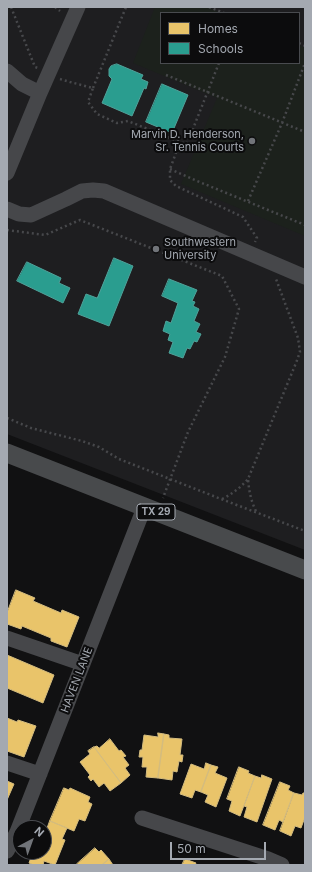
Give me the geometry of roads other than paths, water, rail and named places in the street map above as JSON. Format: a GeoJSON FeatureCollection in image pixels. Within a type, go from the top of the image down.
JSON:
{"type":"FeatureCollection","features":[{"type":"Feature","properties":{"kind":"main road","name":"TX 29"},"geometry":{"type":"LineString","coordinates":[[7,453],[305,570]]}},
{"type":"Feature","properties":{"kind":"street"},"geometry":{"type":"LineString","coordinates":[[7,173],[40,93],[42,70],[78,7]]}},
{"type":"Feature","properties":{"kind":"street"},"geometry":{"type":"LineString","coordinates":[[7,71],[22,84],[40,93]]}},
{"type":"Feature","properties":{"kind":"street"},"geometry":{"type":"LineString","coordinates":[[7,209],[19,214],[31,215],[82,191],[104,191],[305,278]]}},
{"type":"Feature","properties":{"kind":"street","name":"HAVEN LANE"},"geometry":{"type":"LineString","coordinates":[[7,851],[17,832],[83,664],[151,510]]}},
{"type":"Feature","properties":{"kind":"street"},"geometry":{"type":"LineString","coordinates":[[7,638],[83,664]]}},
{"type":"Feature","properties":{"kind":"street"},"geometry":{"type":"LineString","coordinates":[[7,763],[40,774]]}},
{"type":"Feature","properties":{"kind":"street"},"geometry":{"type":"LineString","coordinates":[[142,818],[268,859],[282,865]]}},
{"type":"Feature","properties":{"kind":"place","name":"Marvin D. Henderson, Sr. Tennis Courts"},"geometry":{"type":"Point","coordinates":[252,141]}},
{"type":"Feature","properties":{"kind":"place","name":"Southwestern University"},"geometry":{"type":"Point","coordinates":[156,249]}}]}
